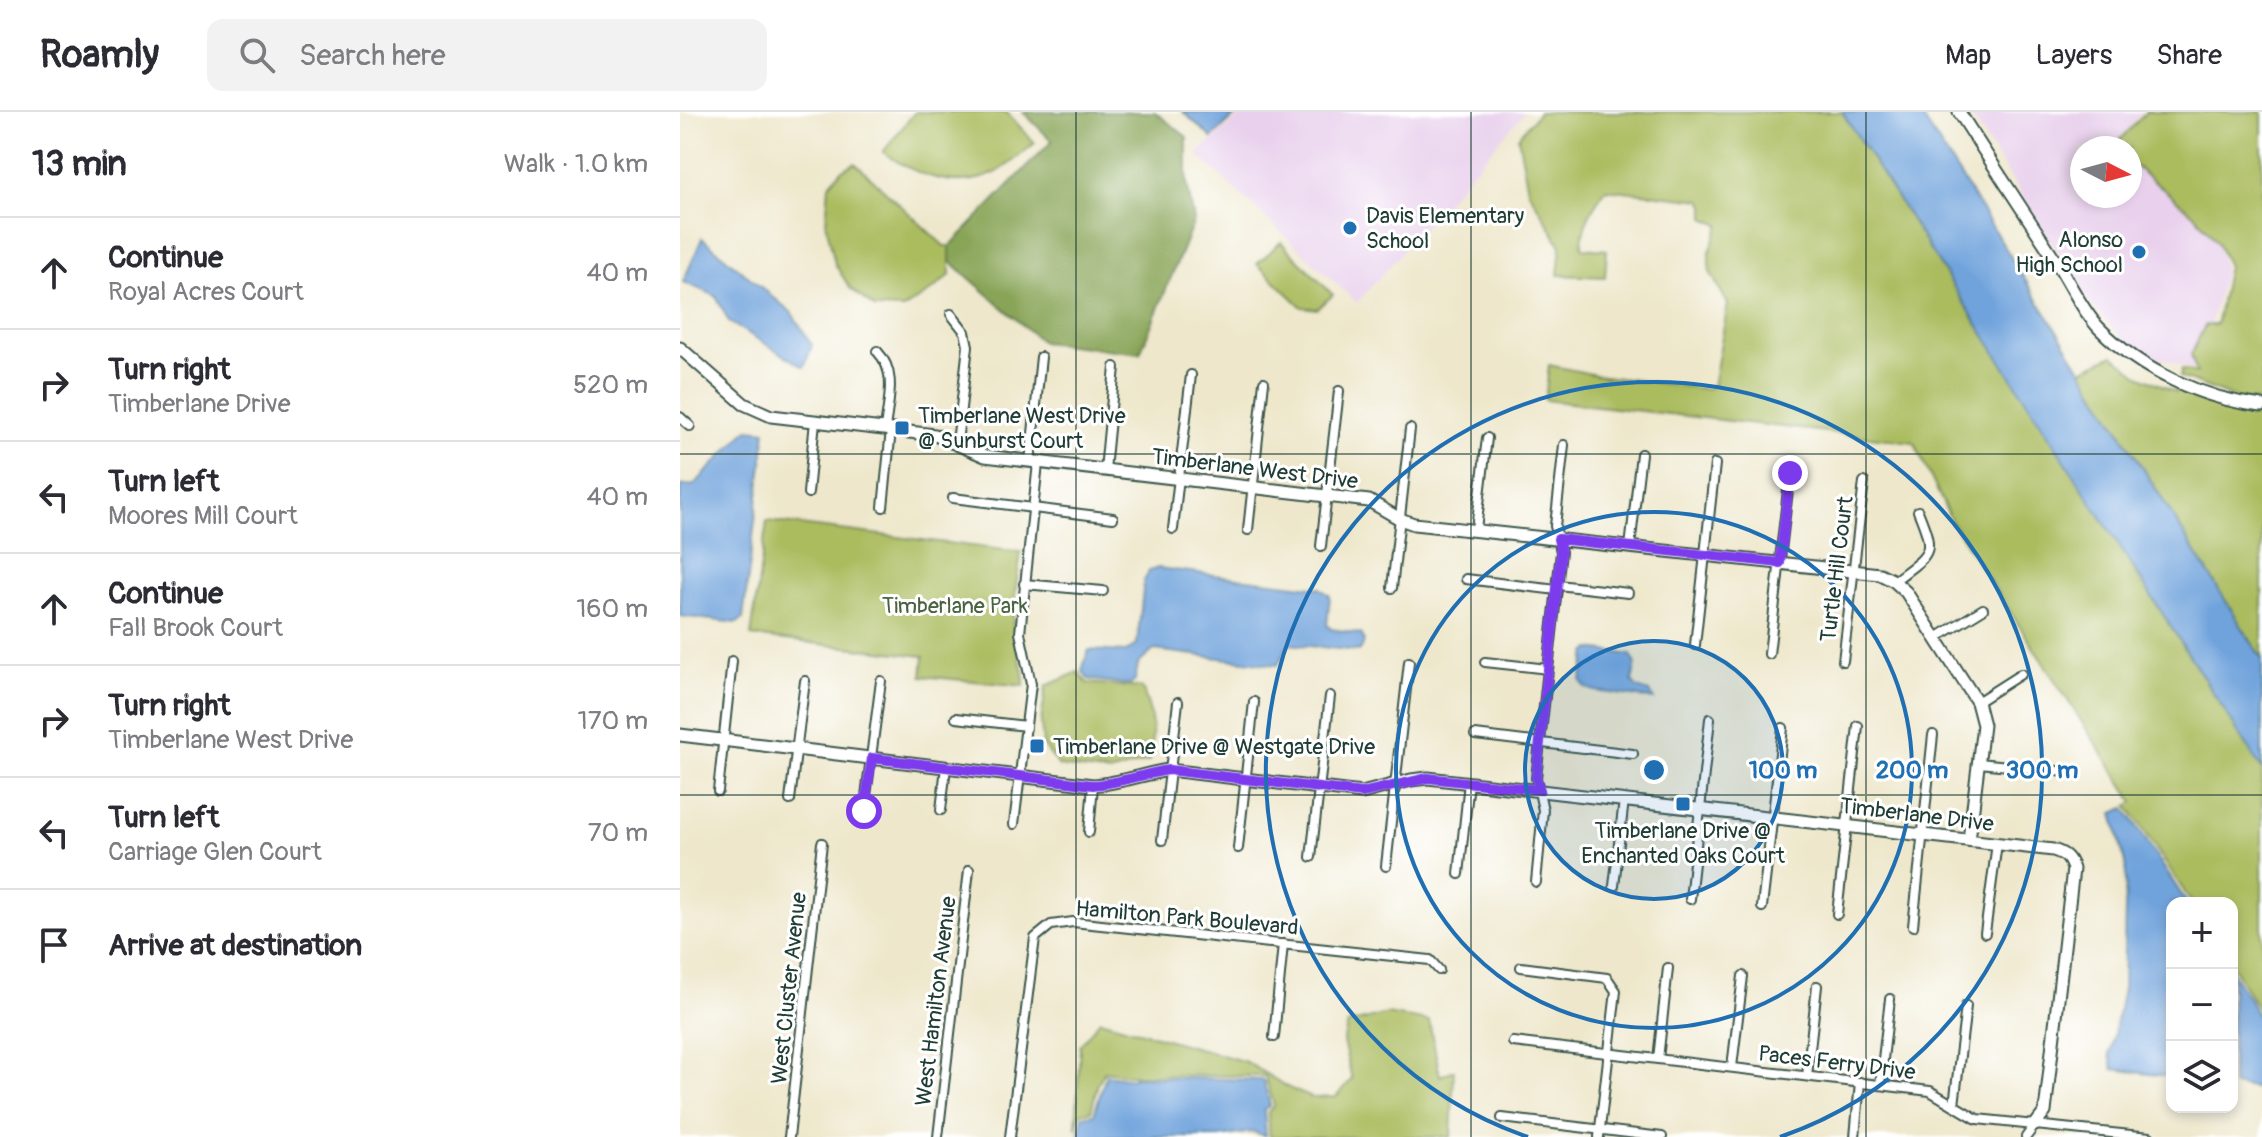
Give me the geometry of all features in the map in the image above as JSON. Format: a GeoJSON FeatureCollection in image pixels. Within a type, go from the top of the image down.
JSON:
{"type":"FeatureCollection","features":[{"type":"Feature","properties":{"kind":"street"},"geometry":{"type":"LineString","coordinates":[[1959,112],[2098,327],[2163,375],[2237,403],[2262,406]]}},
{"type":"Feature","properties":{"kind":"street"},"geometry":{"type":"LineString","coordinates":[[951,314],[965,332],[968,346],[957,443]]}},
{"type":"Feature","properties":{"kind":"street","name":"Timberlane West Drive"},"geometry":{"type":"LineString","coordinates":[[680,348],[744,404],[771,416],[935,435],[985,456],[1369,501],[1414,524],[1880,574],[1894,581]]}},
{"type":"Feature","properties":{"kind":"street"},"geometry":{"type":"LineString","coordinates":[[877,351],[887,361],[891,374],[883,507]]}},
{"type":"Feature","properties":{"kind":"street"},"geometry":{"type":"LineString","coordinates":[[1014,824],[1031,684],[1020,633],[1033,510],[1041,357]]}},
{"type":"Feature","properties":{"kind":"street"},"geometry":{"type":"LineString","coordinates":[[1105,470],[1115,367]]}},
{"type":"Feature","properties":{"kind":"street"},"geometry":{"type":"LineString","coordinates":[[1173,529],[1191,375]]}},
{"type":"Feature","properties":{"kind":"street"},"geometry":{"type":"LineString","coordinates":[[1248,530],[1264,382]]}},
{"type":"Feature","properties":{"kind":"street"},"geometry":{"type":"LineString","coordinates":[[1321,546],[1339,391]]}},
{"type":"Feature","properties":{"kind":"street"},"geometry":{"type":"LineString","coordinates":[[680,417],[690,426]]}},
{"type":"Feature","properties":{"kind":"street"},"geometry":{"type":"LineString","coordinates":[[808,493],[815,421]]}},
{"type":"Feature","properties":{"kind":"street"},"geometry":{"type":"LineString","coordinates":[[1392,588],[1410,429]]}},
{"type":"Feature","properties":{"kind":"street"},"geometry":{"type":"LineString","coordinates":[[1476,529],[1487,438]]}},
{"type":"Feature","properties":{"kind":"street"},"geometry":{"type":"LineString","coordinates":[[1536,882],[1543,810],[1536,778],[1561,552],[1555,526],[1564,445]]}},
{"type":"Feature","properties":{"kind":"street"},"geometry":{"type":"LineString","coordinates":[[1630,547],[1641,454]]}},
{"type":"Feature","properties":{"kind":"street"},"geometry":{"type":"LineString","coordinates":[[1695,645],[1715,464]]}},
{"type":"Feature","properties":{"kind":"street"},"geometry":{"type":"LineString","coordinates":[[1769,654],[1790,473]]}},
{"type":"Feature","properties":{"kind":"street","name":"Turtle Hill Court"},"geometry":{"type":"LineString","coordinates":[[1843,661],[1864,482]]}},
{"type":"Feature","properties":{"kind":"street"},"geometry":{"type":"LineString","coordinates":[[953,498],[1113,518]]}},
{"type":"Feature","properties":{"kind":"street"},"geometry":{"type":"LineString","coordinates":[[1918,511],[1928,536],[1929,549],[1923,559],[1894,581],[1906,592],[1977,702],[1983,725],[1969,840]]}},
{"type":"Feature","properties":{"kind":"street"},"geometry":{"type":"LineString","coordinates":[[1466,579],[1628,593]]}},
{"type":"Feature","properties":{"kind":"street"},"geometry":{"type":"LineString","coordinates":[[1024,584],[1103,591]]}},
{"type":"Feature","properties":{"kind":"street"},"geometry":{"type":"LineString","coordinates":[[1936,638],[1983,609]]}},
{"type":"Feature","properties":{"kind":"street"},"geometry":{"type":"LineString","coordinates":[[718,791],[732,661]]}},
{"type":"Feature","properties":{"kind":"street"},"geometry":{"type":"LineString","coordinates":[[1386,866],[1409,662]]}},
{"type":"Feature","properties":{"kind":"street"},"geometry":{"type":"LineString","coordinates":[[1485,662],[1548,669]]}},
{"type":"Feature","properties":{"kind":"street"},"geometry":{"type":"LineString","coordinates":[[1977,702],[2021,674]]}},
{"type":"Feature","properties":{"kind":"street"},"geometry":{"type":"LineString","coordinates":[[790,800],[805,681]]}},
{"type":"Feature","properties":{"kind":"street"},"geometry":{"type":"LineString","coordinates":[[864,811],[881,681]]}},
{"type":"Feature","properties":{"kind":"street"},"geometry":{"type":"LineString","coordinates":[[1311,857],[1330,696]]}},
{"type":"Feature","properties":{"kind":"street"},"geometry":{"type":"LineString","coordinates":[[1162,840],[1178,702]]}},
{"type":"Feature","properties":{"kind":"street"},"geometry":{"type":"LineString","coordinates":[[1238,848],[1254,702]]}},
{"type":"Feature","properties":{"kind":"street"},"geometry":{"type":"LineString","coordinates":[[956,718],[1026,726]]}},
{"type":"Feature","properties":{"kind":"street"},"geometry":{"type":"LineString","coordinates":[[1690,899],[1710,719]]}},
{"type":"Feature","properties":{"kind":"street"},"geometry":{"type":"LineString","coordinates":[[1837,914],[1858,726]]}},
{"type":"Feature","properties":{"kind":"street"},"geometry":{"type":"LineString","coordinates":[[1762,907],[1783,728]]}},
{"type":"Feature","properties":{"kind":"street","name":"Timberlane Drive"},"geometry":{"type":"LineString","coordinates":[[680,735],[1093,785],[1118,783],[1169,770],[1362,793],[1428,778],[2064,853],[2073,869],[2045,1112],[2035,1125]]}},
{"type":"Feature","properties":{"kind":"street"},"geometry":{"type":"LineString","coordinates":[[1475,735],[1633,754]]}},
{"type":"Feature","properties":{"kind":"street"},"geometry":{"type":"LineString","coordinates":[[1913,926],[1933,735]]}},
{"type":"Feature","properties":{"kind":"street"},"geometry":{"type":"LineString","coordinates":[[1979,763],[2067,772]]}},
{"type":"Feature","properties":{"kind":"street"},"geometry":{"type":"LineString","coordinates":[[941,810],[946,767]]}},
{"type":"Feature","properties":{"kind":"street"},"geometry":{"type":"LineString","coordinates":[[1459,874],[1469,782]]}},
{"type":"Feature","properties":{"kind":"street"},"geometry":{"type":"LineString","coordinates":[[1089,832],[1093,785]]}},
{"type":"Feature","properties":{"kind":"street"},"geometry":{"type":"LineString","coordinates":[[1614,886],[1624,800]]}},
{"type":"Feature","properties":{"kind":"street","name":"West Cluster Avenue"},"geometry":{"type":"LineString","coordinates":[[789,1137],[822,843]]}},
{"type":"Feature","properties":{"kind":"street"},"geometry":{"type":"LineString","coordinates":[[1985,933],[1997,843]]}},
{"type":"Feature","properties":{"kind":"street","name":"West Hamilton Avenue"},"geometry":{"type":"LineString","coordinates":[[938,1137],[969,870]]}},
{"type":"Feature","properties":{"kind":"street","name":"Hamilton Park Boulevard"},"geometry":{"type":"LineString","coordinates":[[1010,1137],[1035,938],[1051,925],[1073,922],[1430,960],[1439,970]]}},
{"type":"Feature","properties":{"kind":"street"},"geometry":{"type":"LineString","coordinates":[[1274,1037],[1283,944]]}},
{"type":"Feature","properties":{"kind":"street"},"geometry":{"type":"LineString","coordinates":[[1521,967],[1607,978],[1616,991],[1600,1133]]}},
{"type":"Feature","properties":{"kind":"street"},"geometry":{"type":"LineString","coordinates":[[1658,1059],[1668,968]]}},
{"type":"Feature","properties":{"kind":"street"},"geometry":{"type":"LineString","coordinates":[[1732,1067],[1743,976]]}},
{"type":"Feature","properties":{"kind":"street"},"geometry":{"type":"LineString","coordinates":[[1807,1076],[1817,986]]}},
{"type":"Feature","properties":{"kind":"street"},"geometry":{"type":"LineString","coordinates":[[1880,1085],[1890,999]]}},
{"type":"Feature","properties":{"kind":"street"},"geometry":{"type":"LineString","coordinates":[[1954,1105],[1966,1006]]}},
{"type":"Feature","properties":{"kind":"street","name":"Paces Ferry Drive"},"geometry":{"type":"LineString","coordinates":[[1513,1042],[1930,1091],[1977,1119],[2150,1137]]}},
{"type":"Feature","properties":{"kind":"street"},"geometry":{"type":"LineString","coordinates":[[1855,1137],[1860,1082]]}},
{"type":"Feature","properties":{"kind":"street"},"geometry":{"type":"LineString","coordinates":[[1502,1118],[1600,1133],[1662,1137]]}},
{"type":"Feature","properties":{"kind":"street"},"geometry":{"type":"LineString","coordinates":[[2026,1137],[2035,1125]]}},
{"type":"Feature","properties":{"kind":"shaded area","name":"Davis Elementary School"},"geometry":{"type":"Polygon","coordinates":[[[1244,112],[1525,112],[1357,303],[1197,154],[1244,112]]]}},
{"type":"Feature","properties":{"kind":"shaded area","name":"Alonso High School"},"geometry":{"type":"Polygon","coordinates":[[[1969,112],[2143,112],[2122,136],[2070,136],[2070,208],[2142,208],[2142,171],[2198,218],[2215,240],[2224,265],[2198,370],[2134,351],[2091,305],[1969,112]]]}},
{"type":"Feature","properties":{"kind":"green space"},"geometry":{"type":"Polygon","coordinates":[[[915,112],[1006,112],[1035,143],[1000,170],[981,178],[951,181],[936,178],[908,168],[883,152],[915,112]]]}},
{"type":"Feature","properties":{"kind":"green space"},"geometry":{"type":"Polygon","coordinates":[[[1023,112],[1155,112],[1187,137],[1187,183],[1194,221],[1140,353],[1042,342],[950,261],[950,246],[1052,141],[1023,112]]]}},
{"type":"Feature","properties":{"kind":"green space"},"geometry":{"type":"Polygon","coordinates":[[[1539,112],[1842,112],[2262,769],[2262,1016],[2238,975],[2238,897],[2188,897],[2128,806],[2134,802],[1953,524],[1914,442],[1545,400],[1549,365],[1596,375],[1706,389],[1713,386],[1728,304],[1710,272],[1709,264],[1709,254],[1720,225],[1705,218],[1702,200],[1606,189],[1589,217],[1582,248],[1607,250],[1605,277],[1558,275],[1561,246],[1528,190],[1518,137],[1539,112]]]}},
{"type":"Feature","properties":{"kind":"green space"},"geometry":{"type":"Polygon","coordinates":[[[2146,112],[2262,112],[2262,402],[2238,399],[2180,377],[2182,369],[2197,373],[2191,355],[2205,325],[2215,325],[2217,322],[2228,266],[2217,242],[2196,216],[2142,172],[2142,136],[2124,136],[2146,112]]]}},
{"type":"Feature","properties":{"kind":"green space"},"geometry":{"type":"Polygon","coordinates":[[[855,163],[944,246],[950,246],[950,275],[903,309],[875,308],[850,288],[835,264],[826,223],[829,185],[842,170],[855,163]]]}},
{"type":"Feature","properties":{"kind":"green space"},"geometry":{"type":"Polygon","coordinates":[[[1281,242],[1333,295],[1317,309],[1302,307],[1257,264],[1281,242]]]}},
{"type":"Feature","properties":{"kind":"green space"},"geometry":{"type":"Polygon","coordinates":[[[2113,355],[2137,374],[2176,392],[2177,386],[2236,407],[2262,410],[2262,659],[2082,370],[2113,355]]]}},
{"type":"Feature","properties":{"kind":"green space","name":"Timberlane Park"},"geometry":{"type":"Polygon","coordinates":[[[767,521],[1021,552],[1013,623],[1024,686],[922,676],[924,656],[751,636],[767,521]]]}},
{"type":"Feature","properties":{"kind":"green space"},"geometry":{"type":"Polygon","coordinates":[[[1078,672],[1087,683],[1142,688],[1152,724],[1149,761],[1110,773],[1059,766],[1043,745],[1041,722],[1046,686],[1078,672]]]}},
{"type":"Feature","properties":{"kind":"green space"},"geometry":{"type":"Polygon","coordinates":[[[1387,1014],[1429,1021],[1440,1076],[1454,1070],[1451,1137],[1270,1137],[1268,1112],[1274,1105],[1265,1076],[1129,1075],[1105,1071],[1098,1083],[1091,1111],[1080,1113],[1076,1129],[1080,1045],[1100,1020],[1246,1062],[1312,1098],[1336,1097],[1352,1079],[1343,1042],[1348,1024],[1387,1014]]]}},
{"type":"Feature","properties":{"kind":"water"},"geometry":{"type":"Polygon","coordinates":[[[1183,112],[1239,112],[1212,138],[1183,112]]]}},
{"type":"Feature","properties":{"kind":"water"},"geometry":{"type":"Polygon","coordinates":[[[1842,112],[1919,112],[1966,185],[2262,659],[2262,769],[1842,112]]]}},
{"type":"Feature","properties":{"kind":"water"},"geometry":{"type":"Polygon","coordinates":[[[702,238],[791,312],[812,345],[804,367],[729,322],[716,296],[683,282],[702,238]]]}},
{"type":"Feature","properties":{"kind":"water"},"geometry":{"type":"Polygon","coordinates":[[[748,429],[766,431],[743,619],[737,623],[680,616],[680,486],[694,485],[748,429]]]}},
{"type":"Feature","properties":{"kind":"water"},"geometry":{"type":"Polygon","coordinates":[[[1158,568],[1320,588],[1330,596],[1327,625],[1331,629],[1361,634],[1363,645],[1359,651],[1289,644],[1277,665],[1154,650],[1138,664],[1135,681],[1130,685],[1088,679],[1082,670],[1089,650],[1126,652],[1137,644],[1144,581],[1149,571],[1158,568]]]}},
{"type":"Feature","properties":{"kind":"water"},"geometry":{"type":"Polygon","coordinates":[[[1591,649],[1631,655],[1636,664],[1632,681],[1637,688],[1650,692],[1654,699],[1586,688],[1581,681],[1587,653],[1591,649]]]}},
{"type":"Feature","properties":{"kind":"water"},"geometry":{"type":"Polygon","coordinates":[[[2125,808],[2183,897],[2166,897],[2166,1076],[2113,1069],[2110,1055],[2123,988],[2126,867],[2113,813],[2125,808]]]}},
{"type":"Feature","properties":{"kind":"water"},"geometry":{"type":"Polygon","coordinates":[[[2238,982],[2262,1026],[2262,1089],[2238,1086],[2238,982]]]}},
{"type":"Feature","properties":{"kind":"water"},"geometry":{"type":"Polygon","coordinates":[[[1106,1075],[1132,1079],[1263,1080],[1270,1105],[1264,1110],[1266,1136],[1253,1132],[1219,1137],[1080,1137],[1083,1116],[1094,1114],[1106,1075]]]}},
{"type":"Feature","properties":{"kind":"place","name":"Davis Elementary School"},"geometry":{"type":"Point","coordinates":[1350,228]}},
{"type":"Feature","properties":{"kind":"place","name":"Alonso High School"},"geometry":{"type":"Point","coordinates":[2139,252]}},
{"type":"Feature","properties":{"kind":"place","name":"Timberlane West Drive @ Sunburst Court"},"geometry":{"type":"Point","coordinates":[902,428]}},
{"type":"Feature","properties":{"kind":"place","name":"Timberlane Drive @ Westgate Drive"},"geometry":{"type":"Point","coordinates":[1037,746]}},
{"type":"Feature","properties":{"kind":"place","name":"Timberlane Drive @ Enchanted Oaks Court"},"geometry":{"type":"Point","coordinates":[1683,804]}},
{"type":"Feature","properties":{"kind":"route"},"geometry":{"type":"LineString","coordinates":[[864,811],[872,758],[1093,785],[1118,783],[1169,770],[1362,793],[1428,778],[1540,790],[1536,778],[1561,552],[1558,539],[1780,563],[1790,473]]}}]}
